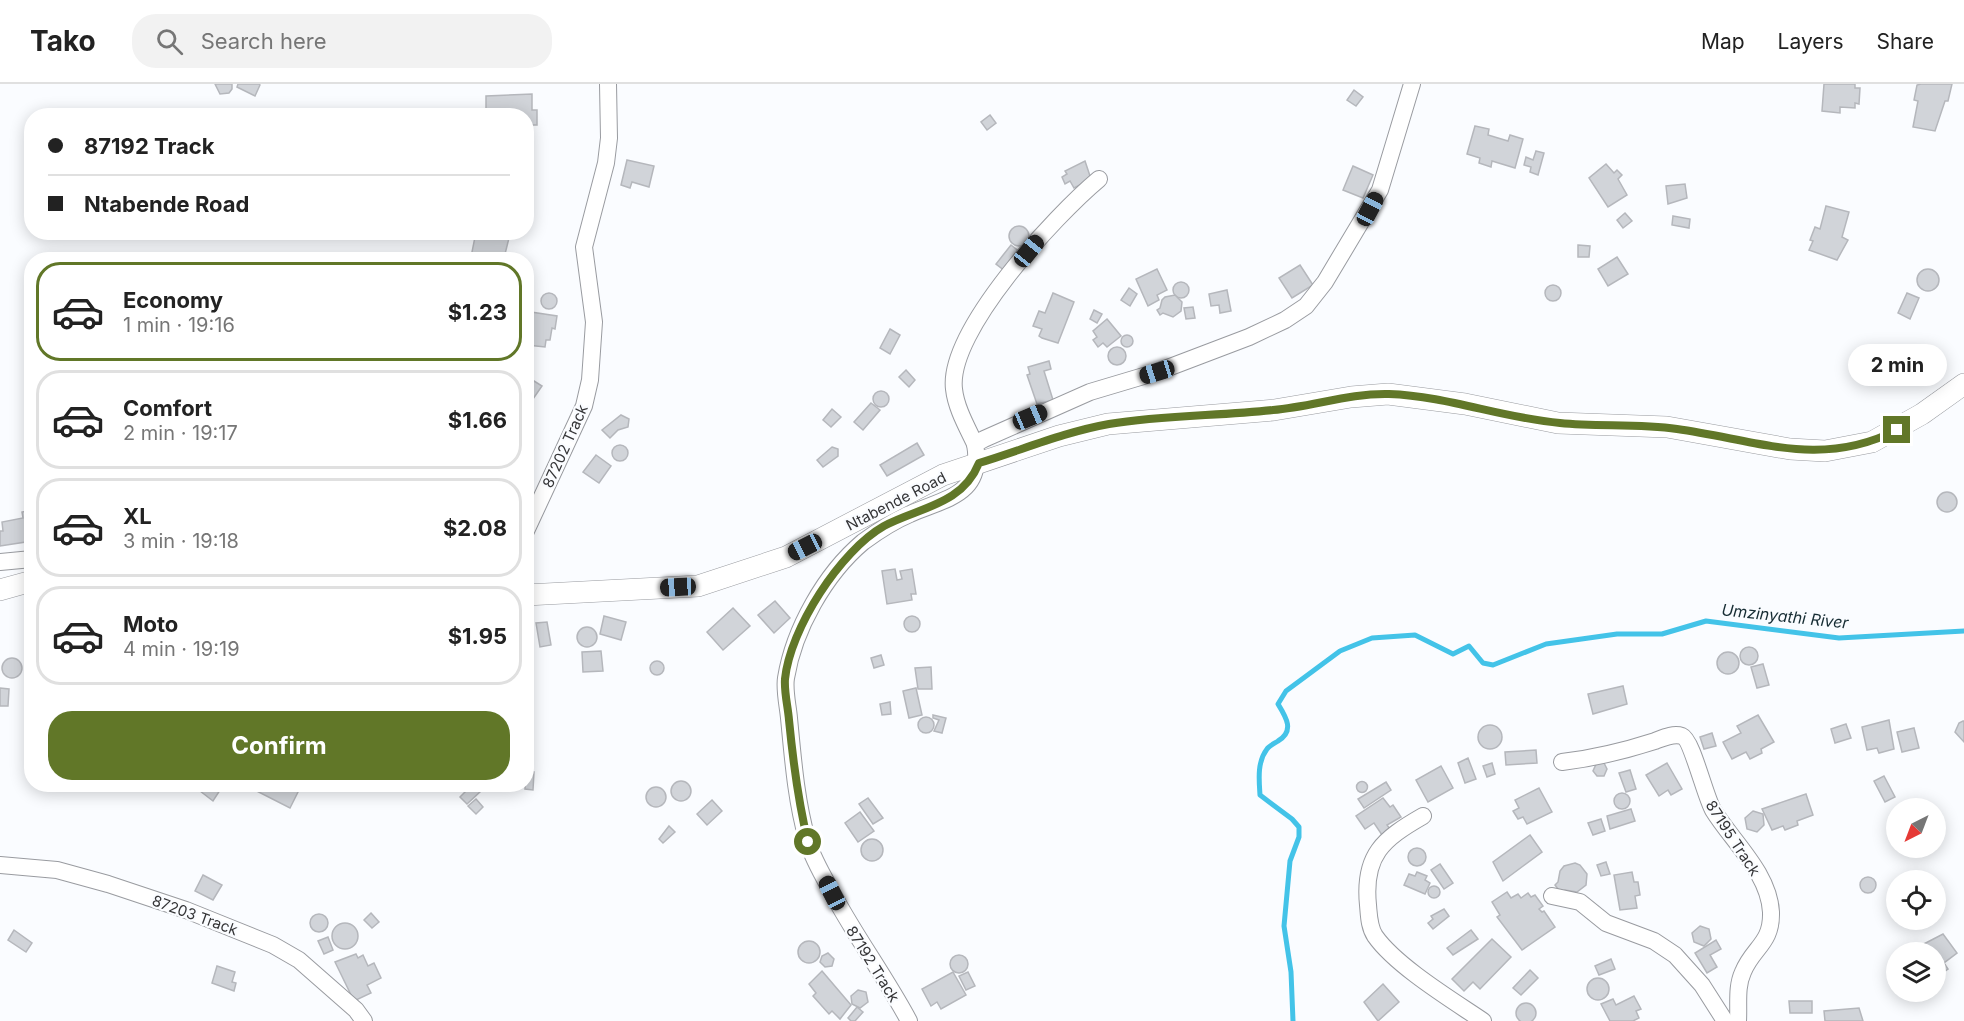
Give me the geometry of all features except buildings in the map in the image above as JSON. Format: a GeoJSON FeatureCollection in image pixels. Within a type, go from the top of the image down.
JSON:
{"type":"FeatureCollection","features":[{"type":"Feature","properties":{"kind":"street","name":"87202 Track"},"geometry":{"type":"LineString","coordinates":[[534,514],[584,406],[593,357],[594,322],[584,248],[605,171],[609,138],[608,84]]}},
{"type":"Feature","properties":{"kind":"street"},"geometry":{"type":"LineString","coordinates":[[1099,179],[1053,222],[1001,286],[961,349],[955,367],[954,388],[977,454],[1010,426],[1090,392],[1157,372],[1249,337],[1285,320],[1306,306],[1325,282],[1380,190],[1412,84]]}},
{"type":"Feature","properties":{"kind":"street","name":"Ntabende Road"},"geometry":{"type":"LineString","coordinates":[[534,595],[698,586],[786,557],[944,475],[977,454],[1108,424],[1274,410],[1351,397],[1388,394],[1465,404],[1558,423],[1667,427],[1790,449],[1825,451],[1872,442],[1922,414],[1964,384]]}},
{"type":"Feature","properties":{"kind":"street","name":"87192 Track"},"geometry":{"type":"LineString","coordinates":[[909,1021],[849,926],[808,842],[798,797],[785,680],[793,647],[811,608],[831,577],[854,552],[883,527],[944,501],[962,490],[973,476],[977,454]]}},
{"type":"Feature","properties":{"kind":"street"},"geometry":{"type":"LineString","coordinates":[[0,562],[24,560]]}},
{"type":"Feature","properties":{"kind":"street"},"geometry":{"type":"LineString","coordinates":[[0,590],[24,583]]}},
{"type":"Feature","properties":{"kind":"street","name":"87195 Track"},"geometry":{"type":"LineString","coordinates":[[1562,762],[1623,751],[1670,736],[1680,735],[1688,741],[1705,794],[1756,871],[1768,896],[1771,910],[1768,937],[1744,969],[1740,980],[1738,1021]]}},
{"type":"Feature","properties":{"kind":"street"},"geometry":{"type":"LineString","coordinates":[[1423,816],[1391,836],[1379,848],[1371,862],[1367,873],[1367,894],[1371,928],[1385,948],[1442,993],[1483,1021]]}},
{"type":"Feature","properties":{"kind":"street","name":"87203 Track"},"geometry":{"type":"LineString","coordinates":[[0,865],[57,870],[108,884],[186,910],[263,940],[299,960],[356,1010],[364,1021]]}},
{"type":"Feature","properties":{"kind":"street"},"geometry":{"type":"LineString","coordinates":[[1552,896],[1580,902],[1606,923],[1654,941],[1675,955],[1702,985],[1725,1021]]}},
{"type":"Feature","properties":{"kind":"waterway","name":"Umzinyathi River"},"geometry":{"type":"LineString","coordinates":[[1293,1021],[1291,972],[1284,926],[1290,861],[1299,837],[1299,827],[1260,795],[1260,765],[1267,749],[1283,737],[1288,728],[1278,704],[1286,691],[1340,651],[1372,638],[1415,635],[1453,654],[1469,646],[1483,663],[1493,665],[1546,644],[1617,634],[1662,634],[1706,621],[1839,638],[1964,631]]}},
{"type":"Feature","properties":{"kind":"route"},"geometry":{"type":"LineString","coordinates":[[808,842],[798,797],[785,680],[793,647],[811,608],[831,577],[861,544],[883,527],[944,501],[962,490],[968,484],[979,463],[1059,436],[1108,424],[1274,410],[1351,397],[1388,394],[1465,404],[1558,423],[1667,427],[1790,449],[1825,451],[1850,448],[1872,442],[1897,430]]}}]}
